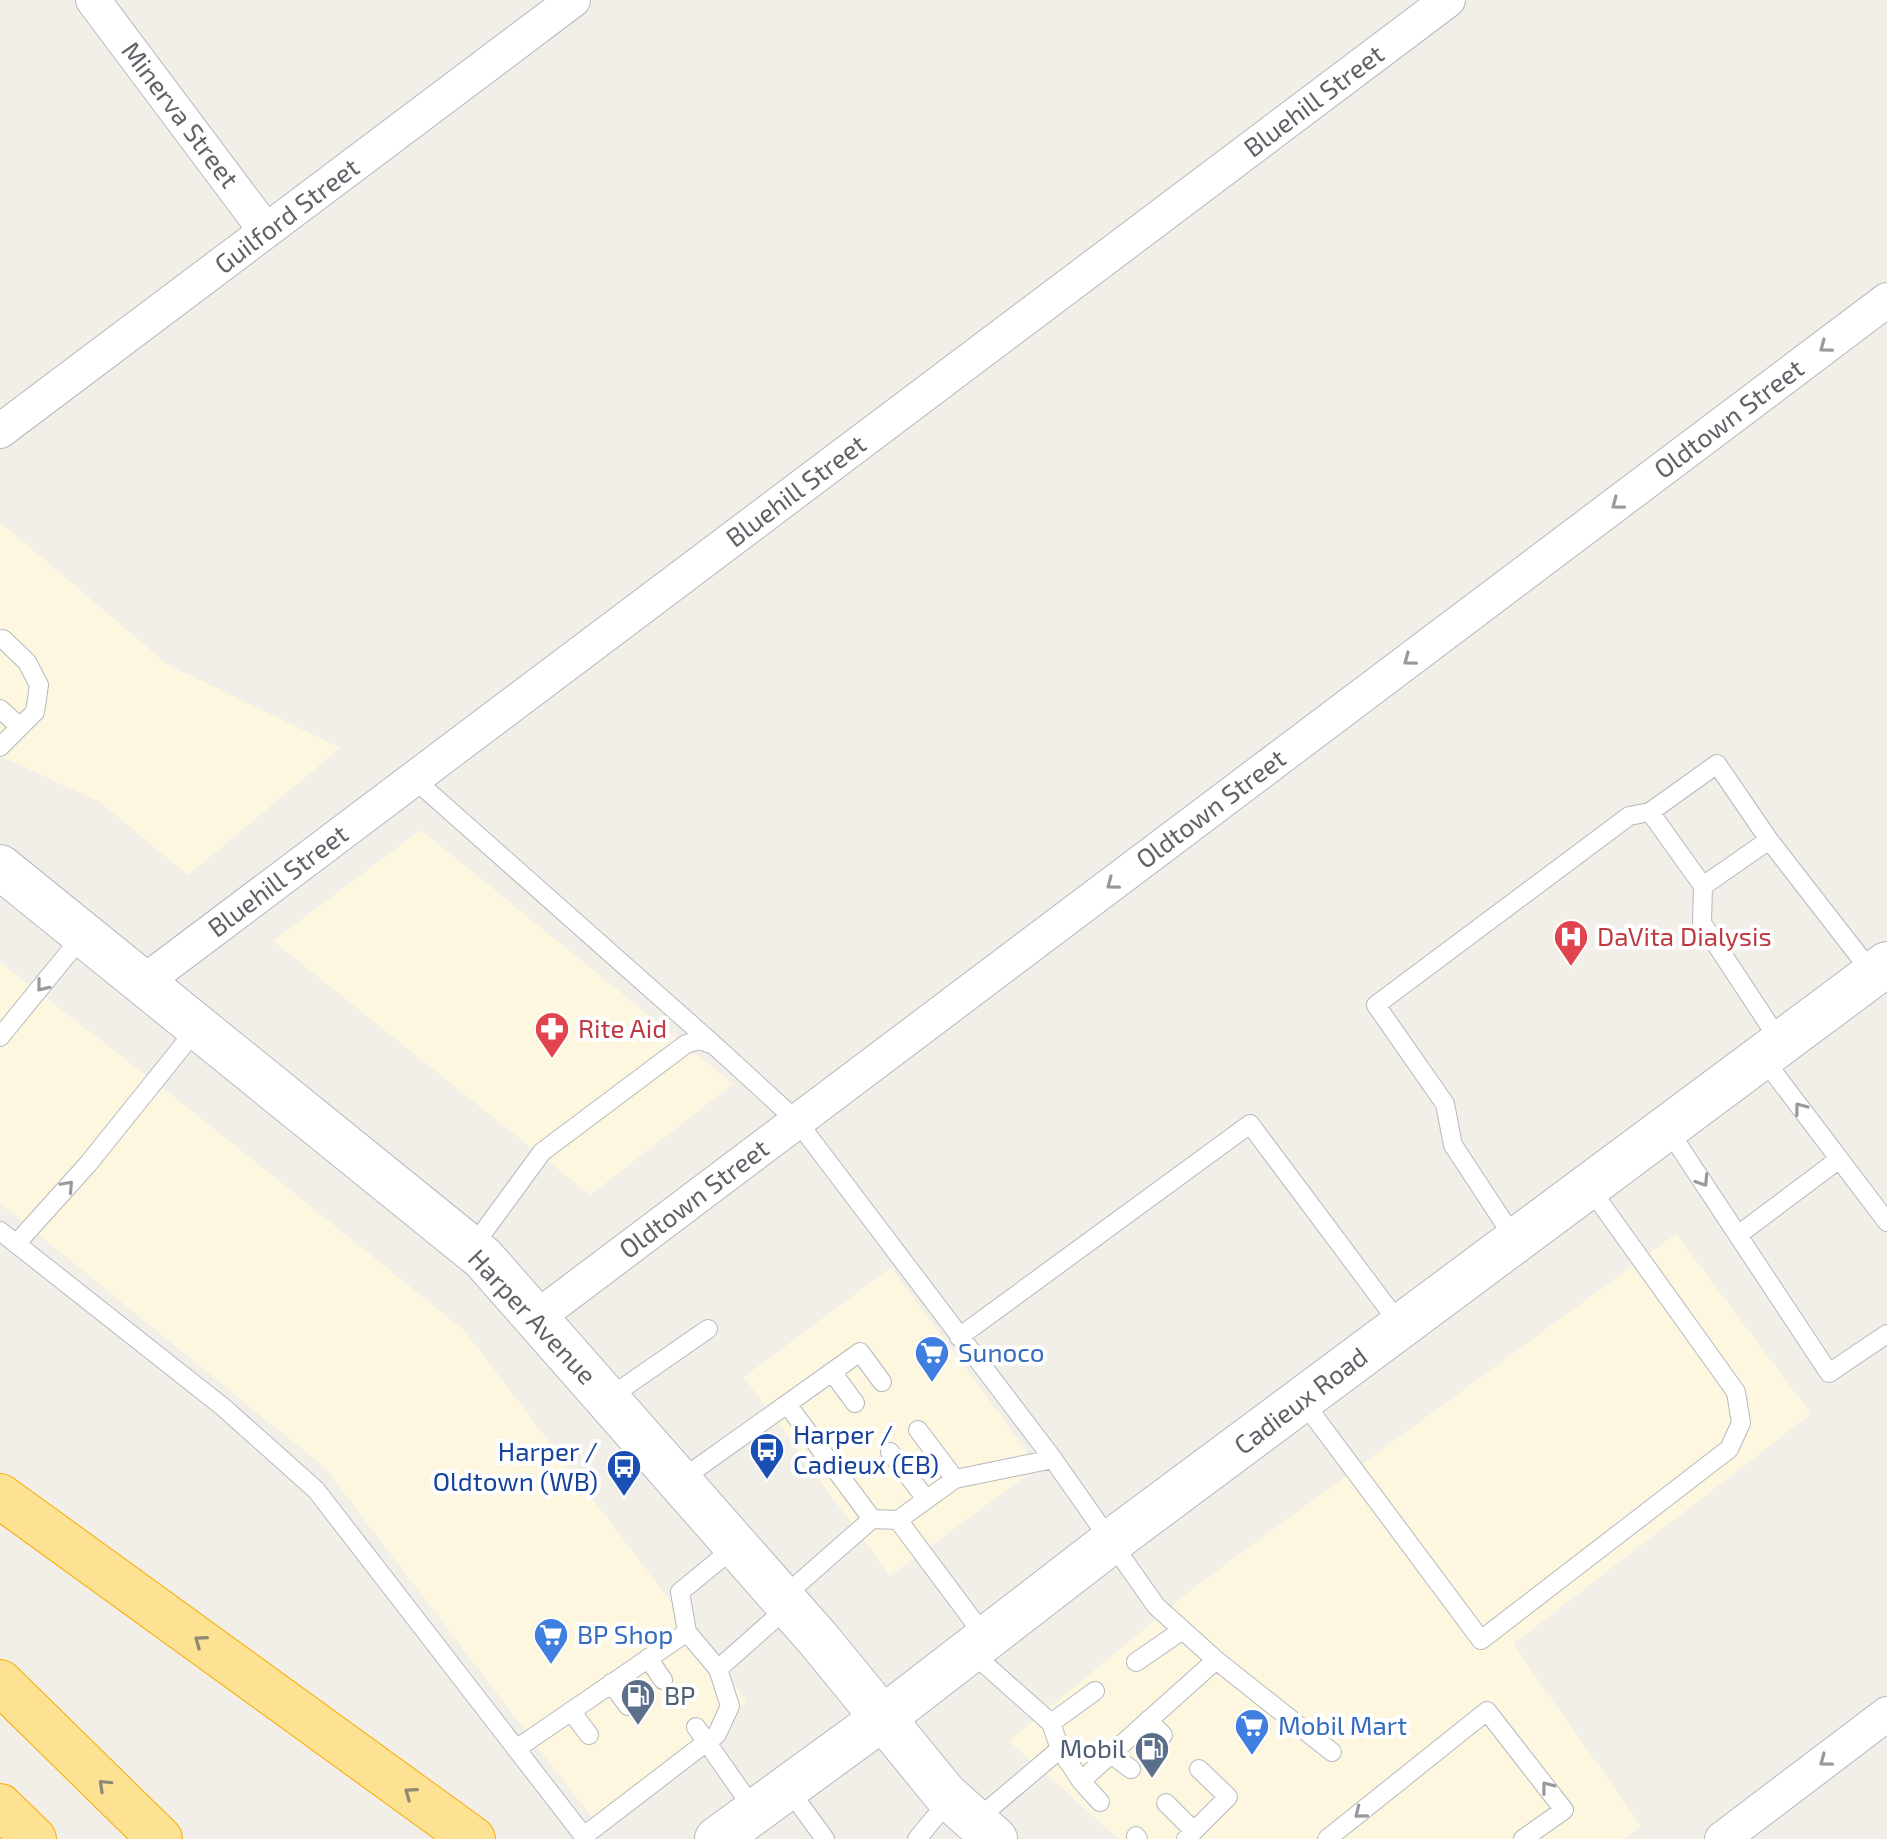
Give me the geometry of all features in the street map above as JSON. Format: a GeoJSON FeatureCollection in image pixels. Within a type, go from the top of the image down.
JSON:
{"type":"FeatureCollection","features":[{"type":"Feature","properties":{"kind":"highway"},"geometry":{"type":"LineString","coordinates":[[0,1496],[473,1839]]}},
{"type":"Feature","properties":{"kind":"highway"},"geometry":{"type":"LineString","coordinates":[[0,1682],[160,1839]]}},
{"type":"Feature","properties":{"kind":"highway"},"geometry":{"type":"LineString","coordinates":[[0,1806],[34,1839]]}},
{"type":"Feature","properties":{"kind":"street","name":"Minerva Street"},"geometry":{"type":"LineString","coordinates":[[93,0],[266,231]]}},
{"type":"Feature","properties":{"kind":"street","name":"Guilford Street"},"geometry":{"type":"LineString","coordinates":[[0,431],[573,0]]}},
{"type":"Feature","properties":{"kind":"street","name":"Bluehill Street"},"geometry":{"type":"LineString","coordinates":[[144,982],[1448,0]]}},
{"type":"Feature","properties":{"kind":"street","name":"Oldtown Street"},"geometry":{"type":"LineString","coordinates":[[536,1318],[1887,300]]}},
{"type":"Feature","properties":{"kind":"street","name":"Harper Avenue"},"geometry":{"type":"LineString","coordinates":[[0,867],[483,1258],[973,1820]]}},
{"type":"Feature","properties":{"kind":"street","name":"Cadieux Road"},"geometry":{"type":"LineString","coordinates":[[717,1839],[883,1718],[1112,1541],[1880,969]]}},
{"type":"Feature","properties":{"kind":"street"},"geometry":{"type":"LineString","coordinates":[[1722,1839],[1887,1714]]}},
{"type":"Feature","properties":{"kind":"lane"},"geometry":{"type":"LineString","coordinates":[[0,747],[35,712],[39,685],[27,662],[3,639]]}},
{"type":"Feature","properties":{"kind":"lane"},"geometry":{"type":"LineString","coordinates":[[0,709],[20,727]]}},
{"type":"Feature","properties":{"kind":"lane"},"geometry":{"type":"LineString","coordinates":[[1516,1241],[1453,1145],[1445,1104],[1376,1005],[1629,816],[1650,812],[1717,764],[1769,840],[1880,969]]}},
{"type":"Feature","properties":{"kind":"lane"},"geometry":{"type":"LineString","coordinates":[[414,779],[797,1121],[864,1221],[1053,1459],[1156,1606],[1181,1631],[1332,1752]]}},
{"type":"Feature","properties":{"kind":"lane"},"geometry":{"type":"LineString","coordinates":[[1650,812],[1703,886],[1702,923],[1771,1050],[1838,1160],[1887,1222]]}},
{"type":"Feature","properties":{"kind":"lane"},"geometry":{"type":"LineString","coordinates":[[1703,886],[1769,840]]}},
{"type":"Feature","properties":{"kind":"lane"},"geometry":{"type":"LineString","coordinates":[[0,1037],[84,934]]}},
{"type":"Feature","properties":{"kind":"lane"},"geometry":{"type":"LineString","coordinates":[[16,1244],[88,1164],[198,1027]]}},
{"type":"Feature","properties":{"kind":"lane"},"geometry":{"type":"LineString","coordinates":[[471,1249],[542,1152],[686,1044],[699,1040],[714,1045]]}},
{"type":"Feature","properties":{"kind":"lane"},"geometry":{"type":"LineString","coordinates":[[959,1337],[1250,1124],[1401,1326]]}},
{"type":"Feature","properties":{"kind":"lane"},"geometry":{"type":"LineString","coordinates":[[1667,1128],[1829,1373],[1887,1334]]}},
{"type":"Feature","properties":{"kind":"lane"},"geometry":{"type":"LineString","coordinates":[[1738,1235],[1838,1160]]}},
{"type":"Feature","properties":{"kind":"lane"},"geometry":{"type":"LineString","coordinates":[[1302,1400],[1481,1640],[1729,1449],[1741,1423],[1736,1392],[1589,1186]]}},
{"type":"Feature","properties":{"kind":"lane"},"geometry":{"type":"LineString","coordinates":[[0,1231],[223,1407],[316,1490],[585,1838],[628,1790],[674,1768],[702,1735],[717,1734],[730,1706],[718,1669],[687,1632],[680,1592],[736,1546]]}},
{"type":"Feature","properties":{"kind":"lane"},"geometry":{"type":"LineString","coordinates":[[607,1399],[708,1329]]}},
{"type":"Feature","properties":{"kind":"lane"},"geometry":{"type":"LineString","coordinates":[[679,1481],[860,1352],[882,1382]]}},
{"type":"Feature","properties":{"kind":"lane"},"geometry":{"type":"LineString","coordinates":[[832,1372],[855,1403]]}},
{"type":"Feature","properties":{"kind":"lane"},"geometry":{"type":"LineString","coordinates":[[787,1404],[872,1519]]}},
{"type":"Feature","properties":{"kind":"lane"},"geometry":{"type":"LineString","coordinates":[[918,1430],[955,1479]]}},
{"type":"Feature","properties":{"kind":"lane"},"geometry":{"type":"LineString","coordinates":[[890,1452],[926,1499]]}},
{"type":"Feature","properties":{"kind":"lane"},"geometry":{"type":"LineString","coordinates":[[718,1669],[872,1519],[898,1520],[955,1479],[1053,1459]]}},
{"type":"Feature","properties":{"kind":"lane"},"geometry":{"type":"LineString","coordinates":[[898,1520],[978,1644],[1051,1723],[1060,1749],[1081,1781],[1100,1802]]}},
{"type":"Feature","properties":{"kind":"lane"},"geometry":{"type":"LineString","coordinates":[[1136,1662],[1181,1631]]}},
{"type":"Feature","properties":{"kind":"lane"},"geometry":{"type":"LineString","coordinates":[[516,1749],[687,1632]]}},
{"type":"Feature","properties":{"kind":"lane"},"geometry":{"type":"LineString","coordinates":[[648,1658],[663,1680]]}},
{"type":"Feature","properties":{"kind":"lane"},"geometry":{"type":"LineString","coordinates":[[1081,1781],[1216,1660]]}},
{"type":"Feature","properties":{"kind":"lane"},"geometry":{"type":"LineString","coordinates":[[611,1683],[628,1706]]}},
{"type":"Feature","properties":{"kind":"lane"},"geometry":{"type":"LineString","coordinates":[[1051,1723],[1095,1691]]}},
{"type":"Feature","properties":{"kind":"lane"},"geometry":{"type":"LineString","coordinates":[[571,1711],[589,1735]]}},
{"type":"Feature","properties":{"kind":"lane"},"geometry":{"type":"LineString","coordinates":[[1327,1839],[1487,1711],[1564,1810],[1523,1839]]}},
{"type":"Feature","properties":{"kind":"lane"},"geometry":{"type":"LineString","coordinates":[[1148,1720],[1163,1735]]}},
{"type":"Feature","properties":{"kind":"lane"},"geometry":{"type":"LineString","coordinates":[[702,1735],[771,1799],[825,1839]]}},
{"type":"Feature","properties":{"kind":"lane"},"geometry":{"type":"LineString","coordinates":[[917,1839],[973,1820],[1060,1749]]}},
{"type":"Feature","properties":{"kind":"lane"},"geometry":{"type":"LineString","coordinates":[[662,1752],[674,1768]]}},
{"type":"Feature","properties":{"kind":"lane"},"geometry":{"type":"LineString","coordinates":[[1111,1754],[1131,1769]]}},
{"type":"Feature","properties":{"kind":"lane"},"geometry":{"type":"LineString","coordinates":[[1166,1803],[1190,1835],[1228,1797],[1199,1769]]}},
{"type":"Feature","properties":{"kind":"shaded area"},"geometry":{"type":"Polygon","coordinates":[[[0,522],[167,664],[340,748],[188,875],[100,802],[0,756],[0,522]]]}},
{"type":"Feature","properties":{"kind":"shaded area"},"geometry":{"type":"Polygon","coordinates":[[[421,830],[733,1084],[590,1195],[273,941],[421,830]]]}},
{"type":"Feature","properties":{"kind":"shaded area"},"geometry":{"type":"Polygon","coordinates":[[[0,962],[193,1112],[464,1330],[747,1702],[593,1819],[325,1468],[0,1203],[0,962]]]}},
{"type":"Feature","properties":{"kind":"shaded area"},"geometry":{"type":"Polygon","coordinates":[[[1676,1234],[1811,1414],[1513,1644],[1641,1826],[1624,1839],[1119,1839],[1009,1741],[1196,1586],[1676,1234]]]}},
{"type":"Feature","properties":{"kind":"shaded area"},"geometry":{"type":"Polygon","coordinates":[[[891,1267],[1038,1467],[890,1576],[744,1377],[891,1267]]]}},
{"type":"Feature","properties":{"kind":"place","name":"DaVita Dialysis"},"geometry":{"type":"Point","coordinates":[1571,968]}},
{"type":"Feature","properties":{"kind":"place","name":"Rite Aid"},"geometry":{"type":"Point","coordinates":[552,1060]}},
{"type":"Feature","properties":{"kind":"place","name":"Sunoco"},"geometry":{"type":"Point","coordinates":[932,1384]}},
{"type":"Feature","properties":{"kind":"place","name":"Harper / Cadieux (EB)"},"geometry":{"type":"Point","coordinates":[767,1481]}},
{"type":"Feature","properties":{"kind":"place","name":"Harper / Oldtown (WB)"},"geometry":{"type":"Point","coordinates":[624,1498]}},
{"type":"Feature","properties":{"kind":"place","name":"BP Shop"},"geometry":{"type":"Point","coordinates":[551,1666]}},
{"type":"Feature","properties":{"kind":"place","name":"BP"},"geometry":{"type":"Point","coordinates":[638,1727]}},
{"type":"Feature","properties":{"kind":"place","name":"Mobil Mart"},"geometry":{"type":"Point","coordinates":[1252,1757]}},
{"type":"Feature","properties":{"kind":"place","name":"Mobil"},"geometry":{"type":"Point","coordinates":[1152,1780]}}]}
